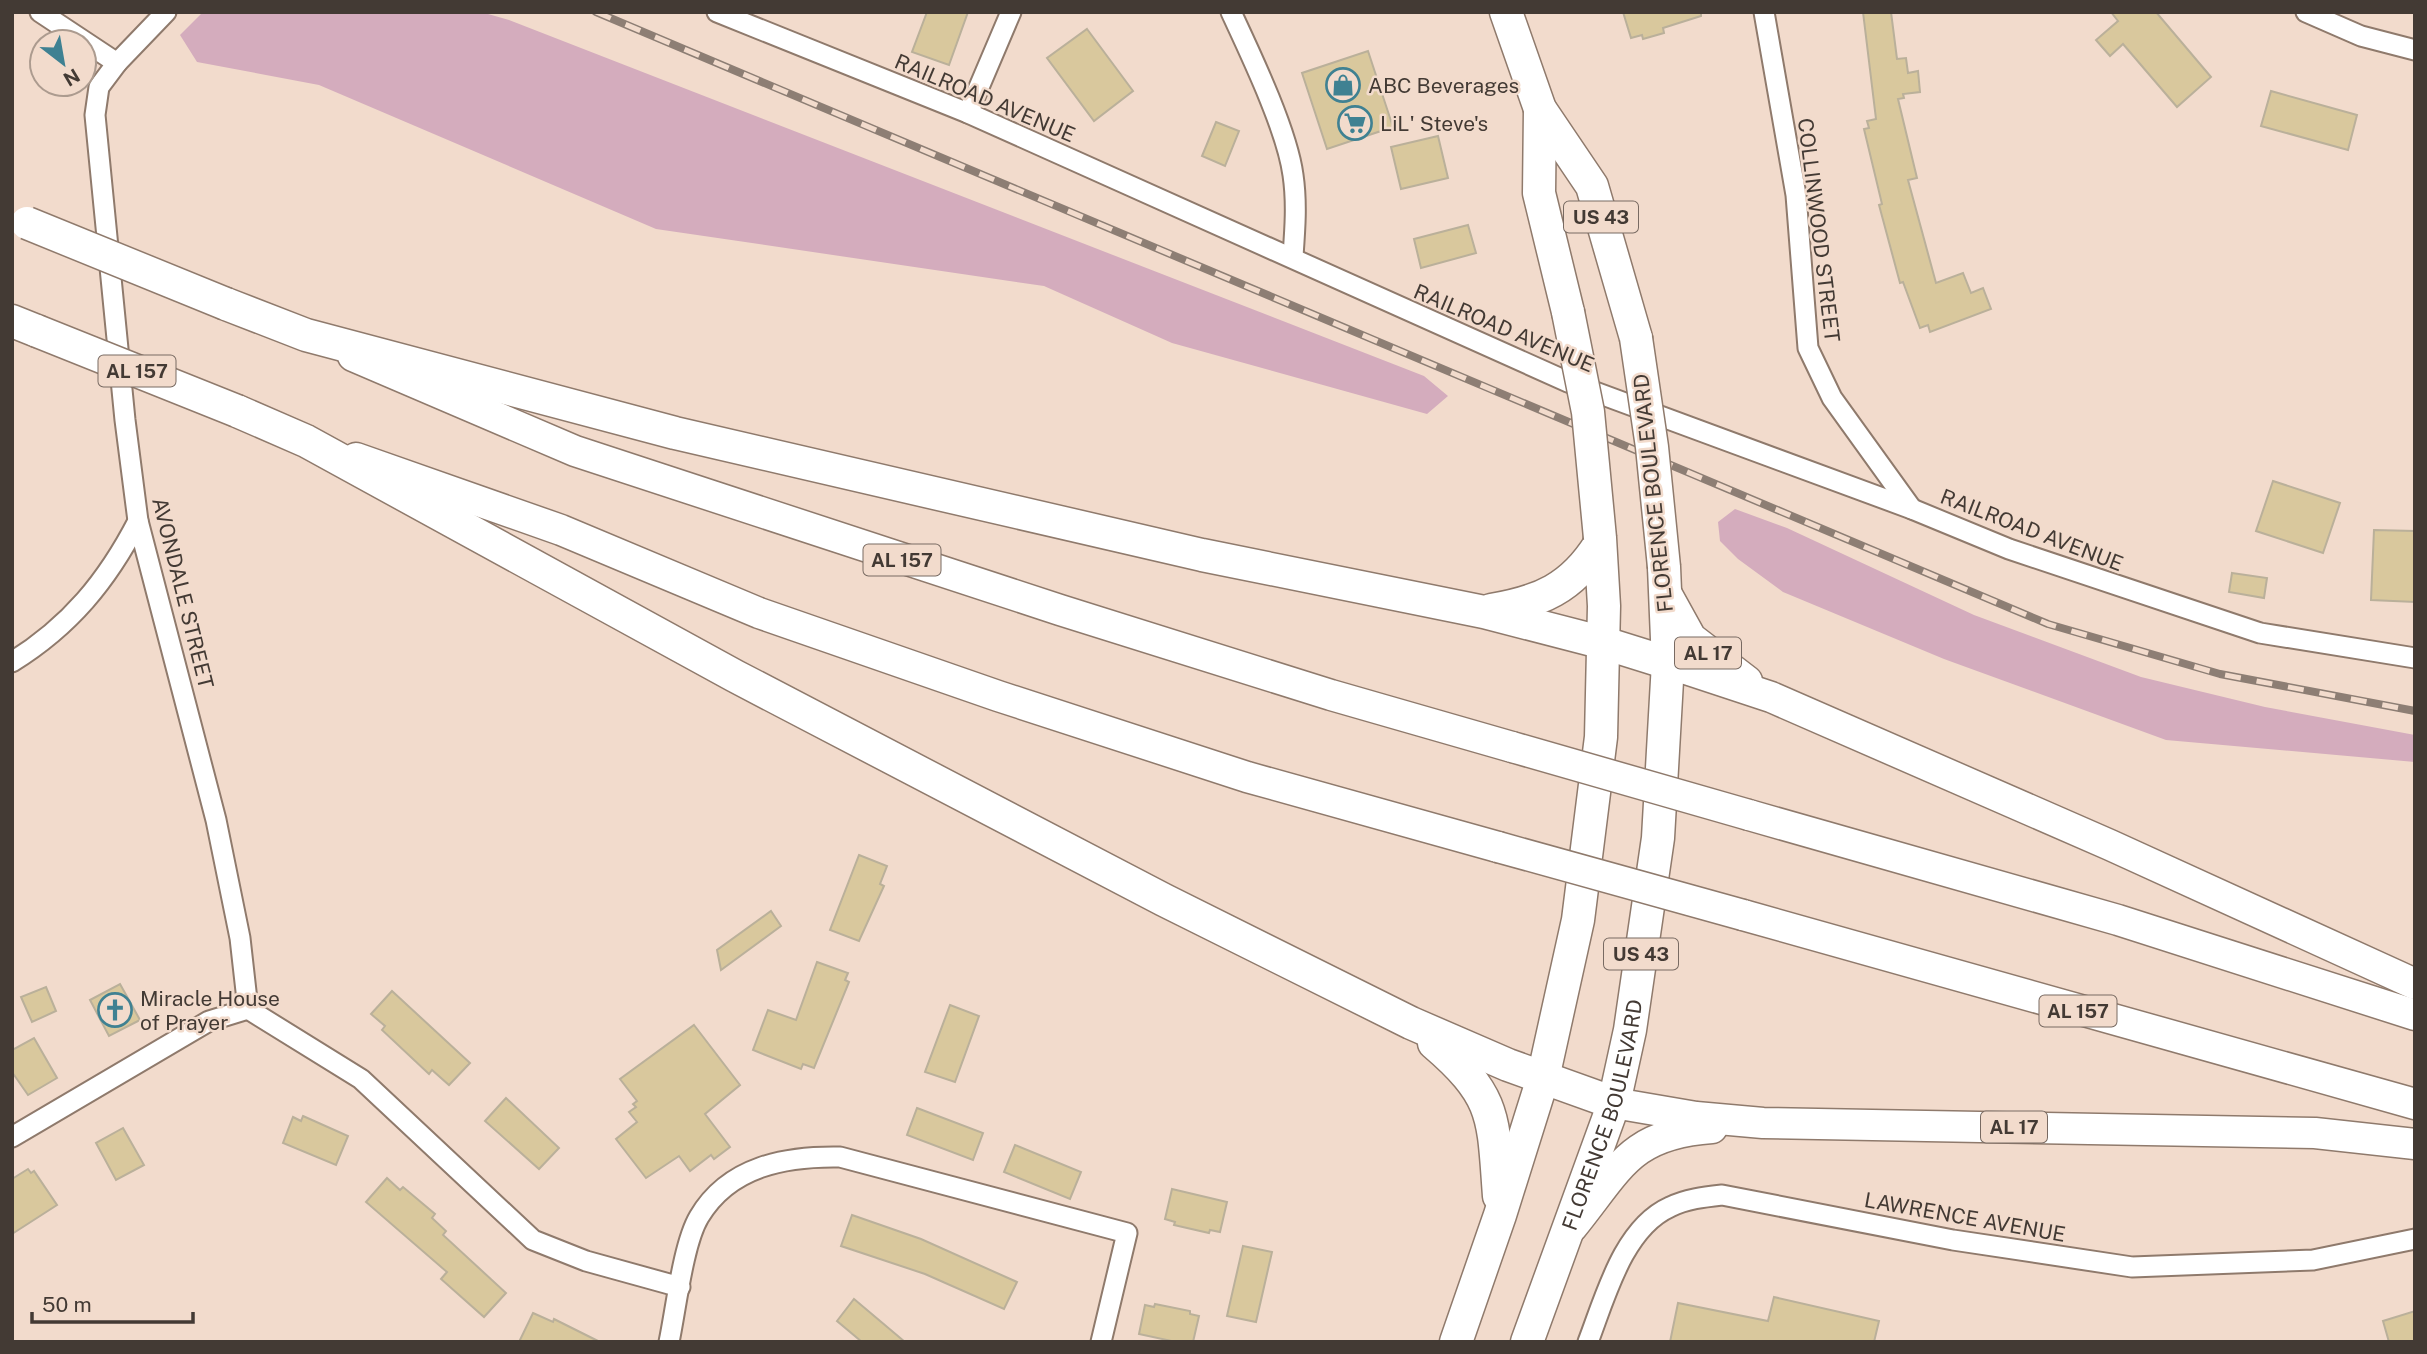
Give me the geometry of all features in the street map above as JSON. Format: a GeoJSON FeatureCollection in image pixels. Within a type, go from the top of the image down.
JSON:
{"type":"FeatureCollection","features":[{"type":"Feature","properties":{"kind":"highway","name":"FLORENCE BOULEVARD"},"geometry":{"type":"LineString","coordinates":[[1506,12],[1540,109],[1592,186],[1636,338],[1652,447],[1664,579],[1668,663],[1658,838],[1630,1030],[1614,1102],[1527,1342]]}},
{"type":"Feature","properties":{"kind":"highway","name":"FLORENCE BOULEVARD"},"geometry":{"type":"LineString","coordinates":[[1456,1342],[1543,1078],[1577,920],[1592,824],[1601,737],[1604,643],[1588,412],[1568,312],[1539,193],[1540,109]]}},
{"type":"Feature","properties":{"kind":"highway","name":"AL 157"},"geometry":{"type":"LineString","coordinates":[[20,220],[306,335]]}},
{"type":"Feature","properties":{"kind":"highway","name":"AL 157"},"geometry":{"type":"LineString","coordinates":[[25,326],[306,441]]}},
{"type":"Feature","properties":{"kind":"highway"},"geometry":{"type":"LineString","coordinates":[[306,335],[674,433],[919,492],[1202,555],[1484,612],[1604,643],[1668,663]]}},
{"type":"Feature","properties":{"kind":"highway"},"geometry":{"type":"LineString","coordinates":[[306,441],[563,583],[1040,837],[1411,1024],[1543,1078]]}},
{"type":"Feature","properties":{"kind":"highway"},"geometry":{"type":"LineString","coordinates":[[1484,612],[1529,604],[1559,588],[1585,566],[1599,541]]}},
{"type":"Feature","properties":{"kind":"highway"},"geometry":{"type":"LineString","coordinates":[[1411,1024],[1460,1065],[1484,1097],[1493,1116],[1500,1215]]}},
{"type":"Feature","properties":{"kind":"highway","name":"AL 17"},"geometry":{"type":"LineString","coordinates":[[1543,1078],[1614,1102]]}},
{"type":"Feature","properties":{"kind":"main road","name":"AL 157"},"geometry":{"type":"LineString","coordinates":[[306,335],[410,383],[575,451],[1060,610],[1331,695],[2118,920],[2415,1015]]}},
{"type":"Feature","properties":{"kind":"main road","name":"AL 157"},"geometry":{"type":"LineString","coordinates":[[306,441],[561,530],[759,613],[1247,778],[2415,1104]]}},
{"type":"Feature","properties":{"kind":"main road","name":"AL 17"},"geometry":{"type":"LineString","coordinates":[[1664,579],[1691,638],[1770,697],[2110,845],[2415,984]]}},
{"type":"Feature","properties":{"kind":"main road"},"geometry":{"type":"LineString","coordinates":[[1668,663],[1770,697]]}},
{"type":"Feature","properties":{"kind":"main road","name":"AL 17"},"geometry":{"type":"LineString","coordinates":[[1614,1102],[1696,1117],[1763,1124],[2315,1133],[2415,1144]]}},
{"type":"Feature","properties":{"kind":"main road"},"geometry":{"type":"LineString","coordinates":[[1566,1236],[1629,1155],[1656,1138],[1688,1129],[1763,1124]]}},
{"type":"Feature","properties":{"kind":"street"},"geometry":{"type":"LineString","coordinates":[[40,12],[117,64]]}},
{"type":"Feature","properties":{"kind":"street","name":"AVONDALE STREET"},"geometry":{"type":"LineString","coordinates":[[166,12],[99,87],[95,116],[125,420],[138,522],[216,820],[240,938],[248,1009]]}},
{"type":"Feature","properties":{"kind":"street","name":"RAILROAD AVENUE"},"geometry":{"type":"LineString","coordinates":[[717,12],[968,113],[1293,256],[1357,289],[1568,382],[1912,509],[2034,559],[2259,633],[2415,657]]}},
{"type":"Feature","properties":{"kind":"street"},"geometry":{"type":"LineString","coordinates":[[968,113],[1011,12]]}},
{"type":"Feature","properties":{"kind":"street"},"geometry":{"type":"LineString","coordinates":[[1231,12],[1268,99],[1293,173],[1296,213],[1293,256]]}},
{"type":"Feature","properties":{"kind":"street","name":"COLLINWOOD STREET"},"geometry":{"type":"LineString","coordinates":[[1764,12],[1796,195],[1808,348],[1832,398],[1912,509]]}},
{"type":"Feature","properties":{"kind":"street"},"geometry":{"type":"LineString","coordinates":[[2306,12],[2361,36],[2415,50]]}},
{"type":"Feature","properties":{"kind":"street"},"geometry":{"type":"LineString","coordinates":[[12,662],[64,625],[101,585],[138,522]]}},
{"type":"Feature","properties":{"kind":"street"},"geometry":{"type":"LineString","coordinates":[[12,1137],[209,1021],[248,1009],[361,1079],[533,1240],[586,1261],[680,1287]]}},
{"type":"Feature","properties":{"kind":"street"},"geometry":{"type":"LineString","coordinates":[[669,1342],[698,1219],[716,1193],[772,1161],[800,1157],[839,1157],[1127,1233],[1101,1342]]}},
{"type":"Feature","properties":{"kind":"street","name":"LAWRENCE AVENUE"},"geometry":{"type":"LineString","coordinates":[[1588,1342],[1627,1252],[1644,1225],[1668,1207],[1691,1199],[1722,1195],[1953,1240],[2132,1268],[2313,1260],[2415,1239]]}},
{"type":"Feature","properties":{"kind":"shaded area"},"geometry":{"type":"Polygon","coordinates":[[[203,12],[481,12],[509,20],[1424,376],[1448,396],[1427,414],[1172,343],[1044,286],[656,229],[319,85],[197,62],[180,35],[203,12]]]}},
{"type":"Feature","properties":{"kind":"shaded area"},"geometry":{"type":"Polygon","coordinates":[[[1735,509],[1787,528],[1974,615],[2141,677],[2265,707],[2415,735],[2415,762],[2166,740],[1944,659],[1783,592],[1738,559],[1720,541],[1718,522],[1735,509]]]}},
{"type":"Feature","properties":{"kind":"building"},"geometry":{"type":"Polygon","coordinates":[[[927,12],[968,12],[949,65],[912,52],[927,12]]]}},
{"type":"Feature","properties":{"kind":"building"},"geometry":{"type":"Polygon","coordinates":[[[1623,12],[1701,12],[1701,16],[1663,28],[1664,33],[1643,39],[1642,35],[1631,38],[1623,12]]]}},
{"type":"Feature","properties":{"kind":"building"},"geometry":{"type":"Polygon","coordinates":[[[1863,12],[1891,12],[1897,59],[1906,58],[1908,73],[1918,71],[1920,92],[1903,94],[1904,98],[1898,99],[1917,178],[1908,180],[1936,283],[1963,273],[1971,293],[1983,288],[1991,309],[1930,332],[1928,325],[1920,328],[1903,282],[1900,283],[1879,205],[1882,204],[1864,129],[1869,128],[1867,121],[1876,119],[1863,12]]]}},
{"type":"Feature","properties":{"kind":"building"},"geometry":{"type":"Polygon","coordinates":[[[2111,12],[2156,12],[2211,77],[2177,107],[2123,44],[2110,56],[2096,40],[2118,21],[2111,12]]]}},
{"type":"Feature","properties":{"kind":"building"},"geometry":{"type":"Polygon","coordinates":[[[1087,29],[1133,91],[1094,121],[1047,58],[1087,29]]]}},
{"type":"Feature","properties":{"kind":"building"},"geometry":{"type":"Polygon","coordinates":[[[1368,51],[1393,127],[1327,149],[1302,73],[1368,51]]]}},
{"type":"Feature","properties":{"kind":"building"},"geometry":{"type":"Polygon","coordinates":[[[2271,91],[2357,115],[2348,150],[2261,126],[2271,91]]]}},
{"type":"Feature","properties":{"kind":"building"},"geometry":{"type":"Polygon","coordinates":[[[1216,122],[1239,131],[1225,166],[1202,156],[1216,122]]]}},
{"type":"Feature","properties":{"kind":"building"},"geometry":{"type":"Polygon","coordinates":[[[1438,136],[1448,178],[1401,189],[1391,147],[1438,136]]]}},
{"type":"Feature","properties":{"kind":"building"},"geometry":{"type":"Polygon","coordinates":[[[1468,225],[1476,253],[1421,268],[1414,239],[1468,225]]]}},
{"type":"Feature","properties":{"kind":"building"},"geometry":{"type":"Polygon","coordinates":[[[2273,481],[2340,503],[2323,553],[2256,531],[2273,481]]]}},
{"type":"Feature","properties":{"kind":"building"},"geometry":{"type":"Polygon","coordinates":[[[2374,530],[2415,531],[2415,602],[2371,600],[2374,530]]]}},
{"type":"Feature","properties":{"kind":"building"},"geometry":{"type":"Polygon","coordinates":[[[2232,573],[2267,578],[2264,598],[2229,592],[2232,573]]]}},
{"type":"Feature","properties":{"kind":"building"},"geometry":{"type":"Polygon","coordinates":[[[859,855],[887,866],[880,884],[884,886],[859,941],[830,930],[859,855]]]}},
{"type":"Feature","properties":{"kind":"building"},"geometry":{"type":"Polygon","coordinates":[[[771,911],[781,926],[721,970],[717,950],[771,911]]]}},
{"type":"Feature","properties":{"kind":"building"},"geometry":{"type":"Polygon","coordinates":[[[817,962],[848,973],[845,980],[849,982],[814,1068],[803,1064],[801,1069],[753,1050],[768,1010],[796,1020],[817,962]]]}},
{"type":"Feature","properties":{"kind":"building","name":"Miracle House of Prayer"},"geometry":{"type":"Polygon","coordinates":[[[120,984],[140,1020],[109,1036],[90,1000],[120,984]]]}},
{"type":"Feature","properties":{"kind":"building"},"geometry":{"type":"Polygon","coordinates":[[[46,987],[56,1011],[32,1022],[21,997],[46,987]]]}},
{"type":"Feature","properties":{"kind":"building"},"geometry":{"type":"Polygon","coordinates":[[[392,991],[470,1063],[449,1085],[432,1070],[429,1074],[382,1030],[385,1026],[371,1014],[392,991]]]}},
{"type":"Feature","properties":{"kind":"building"},"geometry":{"type":"Polygon","coordinates":[[[950,1005],[979,1016],[955,1082],[925,1072],[950,1005]]]}},
{"type":"Feature","properties":{"kind":"building"},"geometry":{"type":"Polygon","coordinates":[[[694,1025],[740,1085],[705,1114],[730,1147],[714,1159],[711,1155],[690,1171],[679,1156],[646,1178],[616,1139],[637,1122],[629,1112],[636,1107],[633,1104],[637,1101],[620,1079],[694,1025]]]}},
{"type":"Feature","properties":{"kind":"building"},"geometry":{"type":"Polygon","coordinates":[[[34,1038],[57,1078],[28,1095],[12,1072],[12,1050],[34,1038]]]}},
{"type":"Feature","properties":{"kind":"building"},"geometry":{"type":"Polygon","coordinates":[[[506,1098],[559,1148],[539,1169],[485,1121],[506,1098]]]}},
{"type":"Feature","properties":{"kind":"building"},"geometry":{"type":"Polygon","coordinates":[[[917,1108],[983,1133],[973,1160],[907,1135],[917,1108]]]}},
{"type":"Feature","properties":{"kind":"building"},"geometry":{"type":"Polygon","coordinates":[[[303,1116],[348,1136],[336,1165],[283,1143],[293,1117],[301,1121],[303,1116]]]}},
{"type":"Feature","properties":{"kind":"building"},"geometry":{"type":"Polygon","coordinates":[[[123,1128],[144,1165],[116,1180],[96,1143],[123,1128]]]}},
{"type":"Feature","properties":{"kind":"building"},"geometry":{"type":"Polygon","coordinates":[[[1015,1145],[1081,1172],[1070,1199],[1004,1172],[1015,1145]]]}},
{"type":"Feature","properties":{"kind":"building"},"geometry":{"type":"Polygon","coordinates":[[[28,1169],[31,1173],[34,1171],[57,1205],[12,1234],[12,1179],[28,1169]]]}},
{"type":"Feature","properties":{"kind":"building"},"geometry":{"type":"Polygon","coordinates":[[[387,1178],[400,1190],[403,1187],[435,1214],[432,1218],[446,1231],[443,1235],[506,1293],[484,1317],[441,1279],[447,1272],[366,1202],[387,1178]]]}},
{"type":"Feature","properties":{"kind":"building"},"geometry":{"type":"Polygon","coordinates":[[[1172,1189],[1227,1202],[1220,1232],[1210,1230],[1209,1233],[1174,1225],[1175,1222],[1165,1219],[1172,1189]]]}},
{"type":"Feature","properties":{"kind":"building"},"geometry":{"type":"Polygon","coordinates":[[[852,1215],[921,1239],[1017,1282],[1004,1309],[925,1274],[841,1246],[852,1215]]]}},
{"type":"Feature","properties":{"kind":"building"},"geometry":{"type":"Polygon","coordinates":[[[1243,1246],[1272,1252],[1256,1322],[1227,1316],[1243,1246]]]}},
{"type":"Feature","properties":{"kind":"building"},"geometry":{"type":"Polygon","coordinates":[[[1774,1297],[1879,1321],[1874,1342],[1670,1342],[1678,1303],[1768,1321],[1774,1297]]]}},
{"type":"Feature","properties":{"kind":"building"},"geometry":{"type":"Polygon","coordinates":[[[854,1299],[905,1342],[862,1342],[837,1321],[854,1299]]]}},
{"type":"Feature","properties":{"kind":"building"},"geometry":{"type":"Polygon","coordinates":[[[1155,1304],[1190,1311],[1190,1314],[1199,1316],[1193,1342],[1176,1342],[1139,1334],[1145,1305],[1154,1307],[1155,1304]]]}},
{"type":"Feature","properties":{"kind":"building"},"geometry":{"type":"Polygon","coordinates":[[[2415,1311],[2415,1342],[2389,1342],[2383,1321],[2415,1311]]]}},
{"type":"Feature","properties":{"kind":"building"},"geometry":{"type":"Polygon","coordinates":[[[533,1313],[553,1322],[554,1319],[600,1342],[519,1342],[533,1313]]]}},
{"type":"Feature","properties":{"kind":"railway"},"geometry":{"type":"LineString","coordinates":[[596,12],[2048,624],[2220,674],[2415,711]]}},
{"type":"Feature","properties":{"kind":"place","name":"ABC Beverages"},"geometry":{"type":"Point","coordinates":[1343,85]}},
{"type":"Feature","properties":{"kind":"place","name":"LiL' Steve's"},"geometry":{"type":"Point","coordinates":[1355,123]}},
{"type":"Feature","properties":{"kind":"place","name":"Miracle House of Prayer"},"geometry":{"type":"Point","coordinates":[115,1010]}}]}
